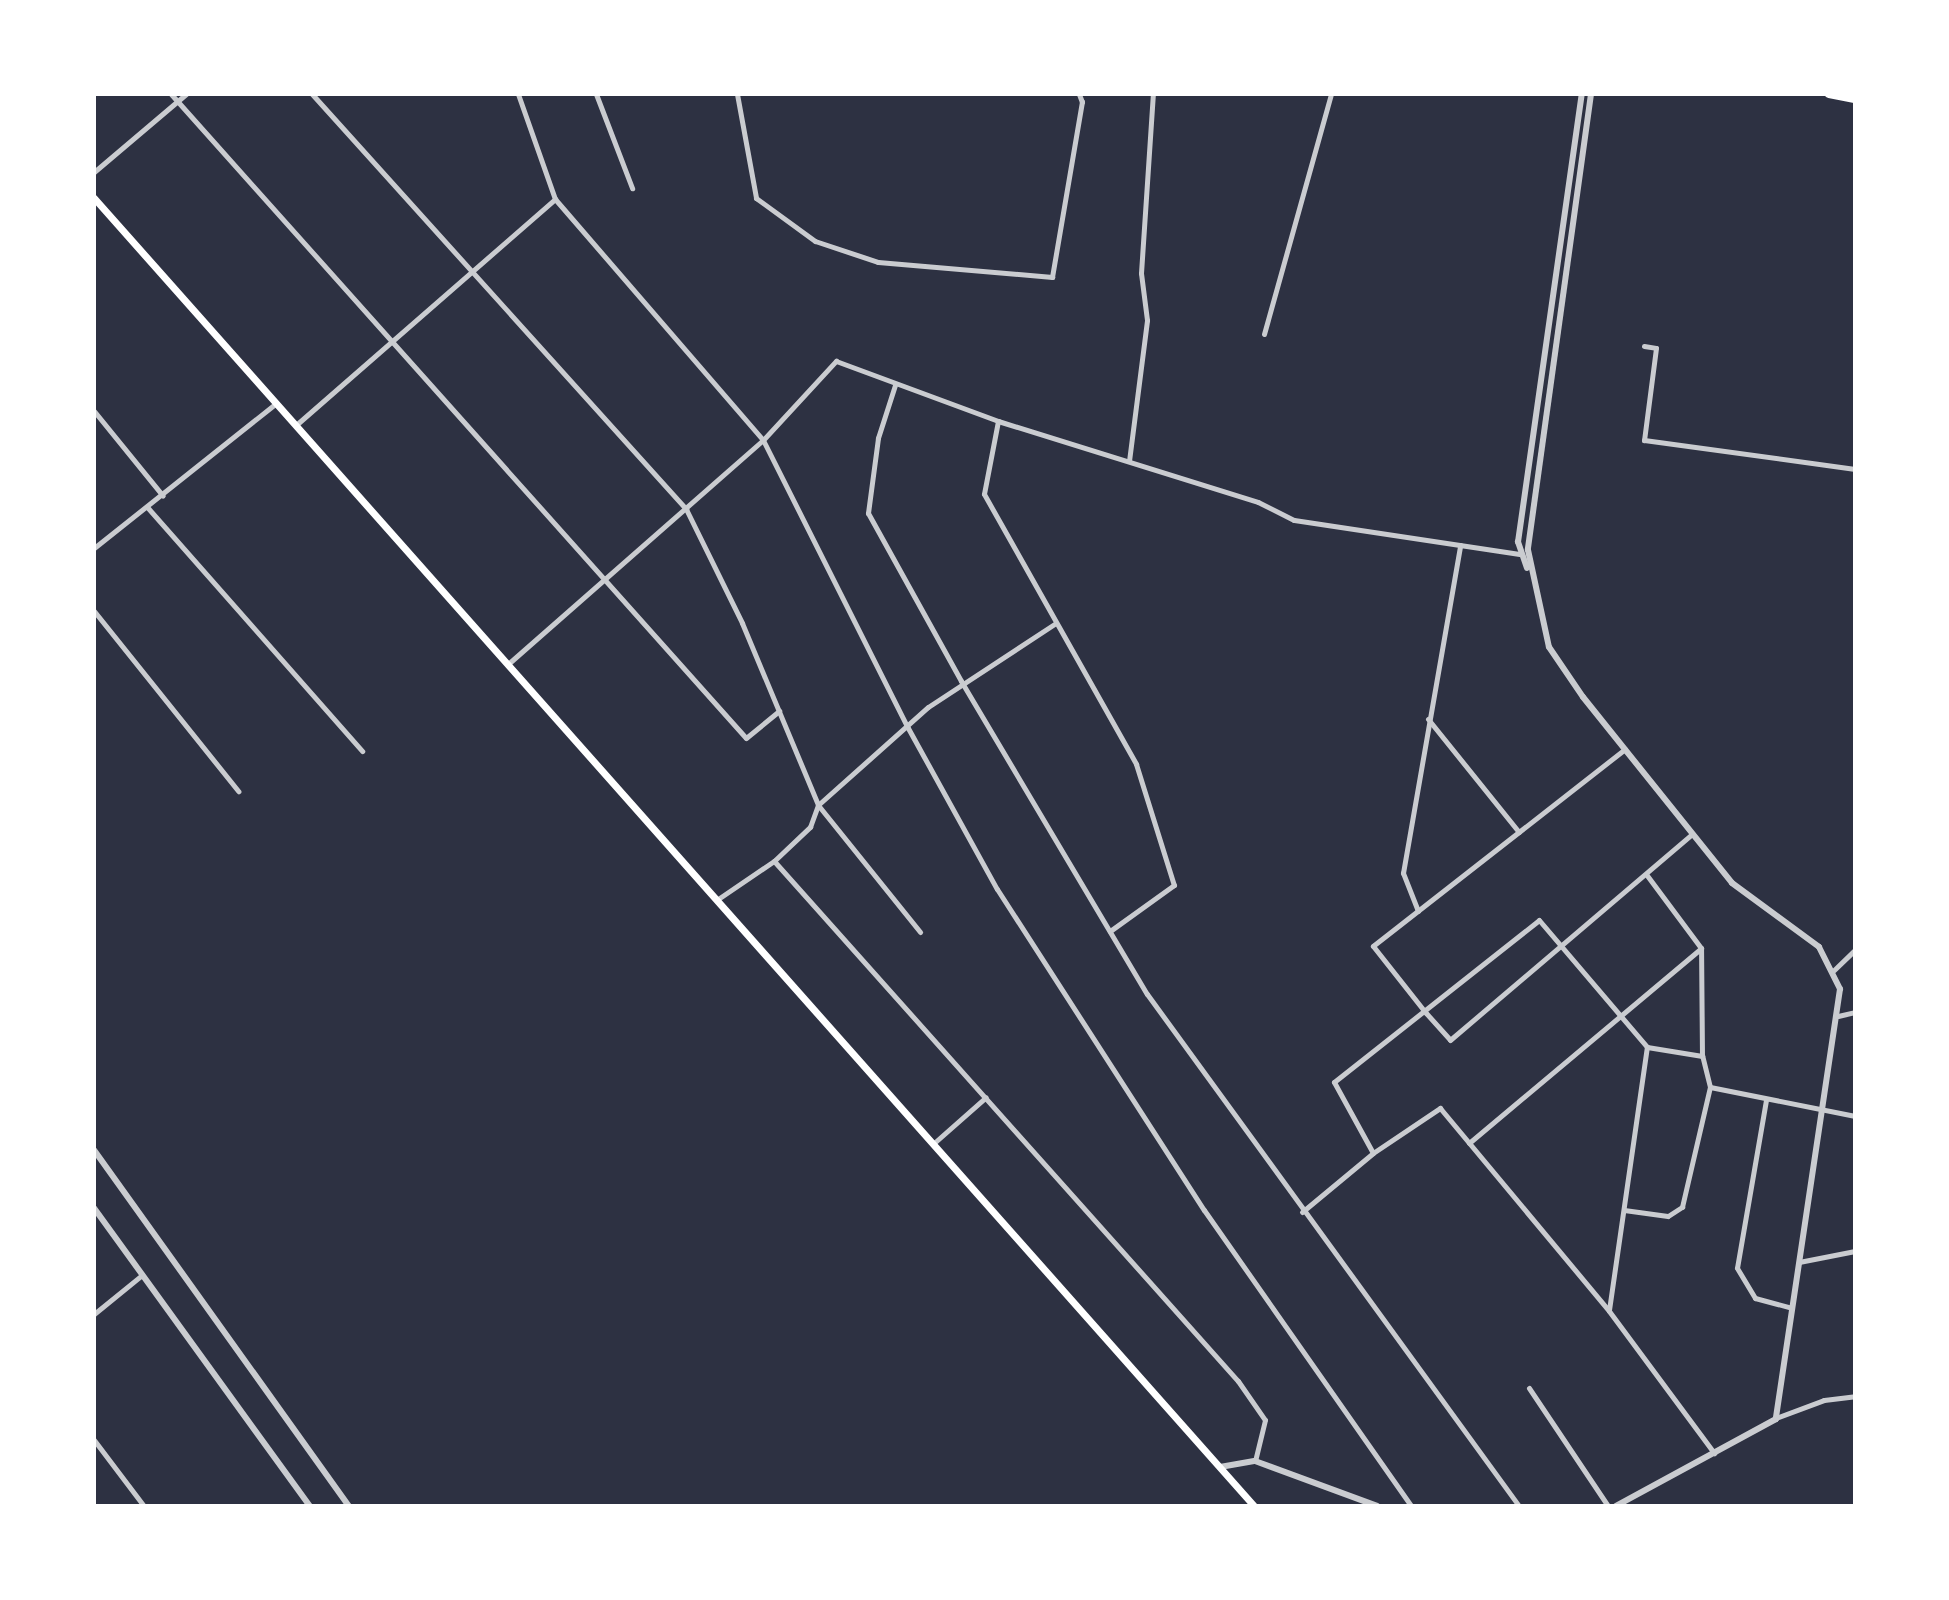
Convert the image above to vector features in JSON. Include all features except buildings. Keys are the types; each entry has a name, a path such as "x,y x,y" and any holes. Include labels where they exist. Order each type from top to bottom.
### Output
{"main road":[{"path":"1829,94 1855,99"},
{"path":"94,198 1254,1506"}],"street":[{"path":"171,94 601,581 746,738 779,711"},
{"path":"94,172 186,94"},
{"path":"312,94 686,509 779,711 818,805 920,932"},
{"path":"518,94 555,199 763,440 908,728 997,889 1107,1063 1411,1506"},
{"path":"596,94 632,188"},
{"path":"737,94 756,198 815,241 878,262 1052,277 1082,102 1079,94"},
{"path":"1129,461 1147,320 1141,273 1153,94"},
{"path":"1264,334 1331,94"},
{"path":"1582,94 1519,554 1529,571 1555,658 1692,834 1740,890 1819,947 1834,970 1840,989 1776,1419"},
{"path":"1529,571 1530,528 1591,94"},
{"path":"296,425 470,269 555,199"},
{"path":"1644,346 1656,348 1644,440 1855,469"},
{"path":"508,664 763,440 836,361 998,421 1258,502 1294,520 1519,554"},
{"path":"895,385 878,438 868,513 961,681 1147,994 1302,1212 1519,1506"},
{"path":"94,548 276,403"},
{"path":"94,411 163,496"},
{"path":"998,421 984,494 1136,764 1174,885 1110,931"},
{"path":"148,508 362,751"},
{"path":"1418,911 1403,873 1460,545"},
{"path":"94,611 238,791"},
{"path":"718,899 774,861 810,827 818,805 961,681 1056,623"},
{"path":"1428,719 1519,832"},
{"path":"1625,749 1373,946 1450,1040 1692,834"},
{"path":"774,861 1238,1381 1265,1420 1255,1461"},
{"path":"1624,1210 1668,1216 1682,1207 1710,1087 1702,1056 1701,948 1646,874"},
{"path":"1373,1153 1334,1082 1426,1013 1539,920 1620,1011 1647,1047 1702,1056"},
{"path":"1469,1143 1620,1011 1701,948"},
{"path":"1834,970 1855,950"},
{"path":"1838,1016 1855,1012"},
{"path":"1609,1311 1647,1047"},
{"path":"1710,1087 1855,1116"},
{"path":"934,1143 986,1097"},
{"path":"1766,1100 1737,1268 1755,1298 1792,1308"},
{"path":"1302,1212 1373,1153 1440,1108 1609,1311 1714,1454"},
{"path":"94,1150 349,1506"},
{"path":"94,1208 310,1506"},
{"path":"1799,1262 1855,1251"},
{"path":"94,1314 142,1275"},
{"path":"1529,1388 1608,1506"},
{"path":"1616,1506 1776,1419 1824,1400 1855,1396"},
{"path":"94,1440 144,1506"},
{"path":"1220,1467 1255,1461 1377,1506"}]}
